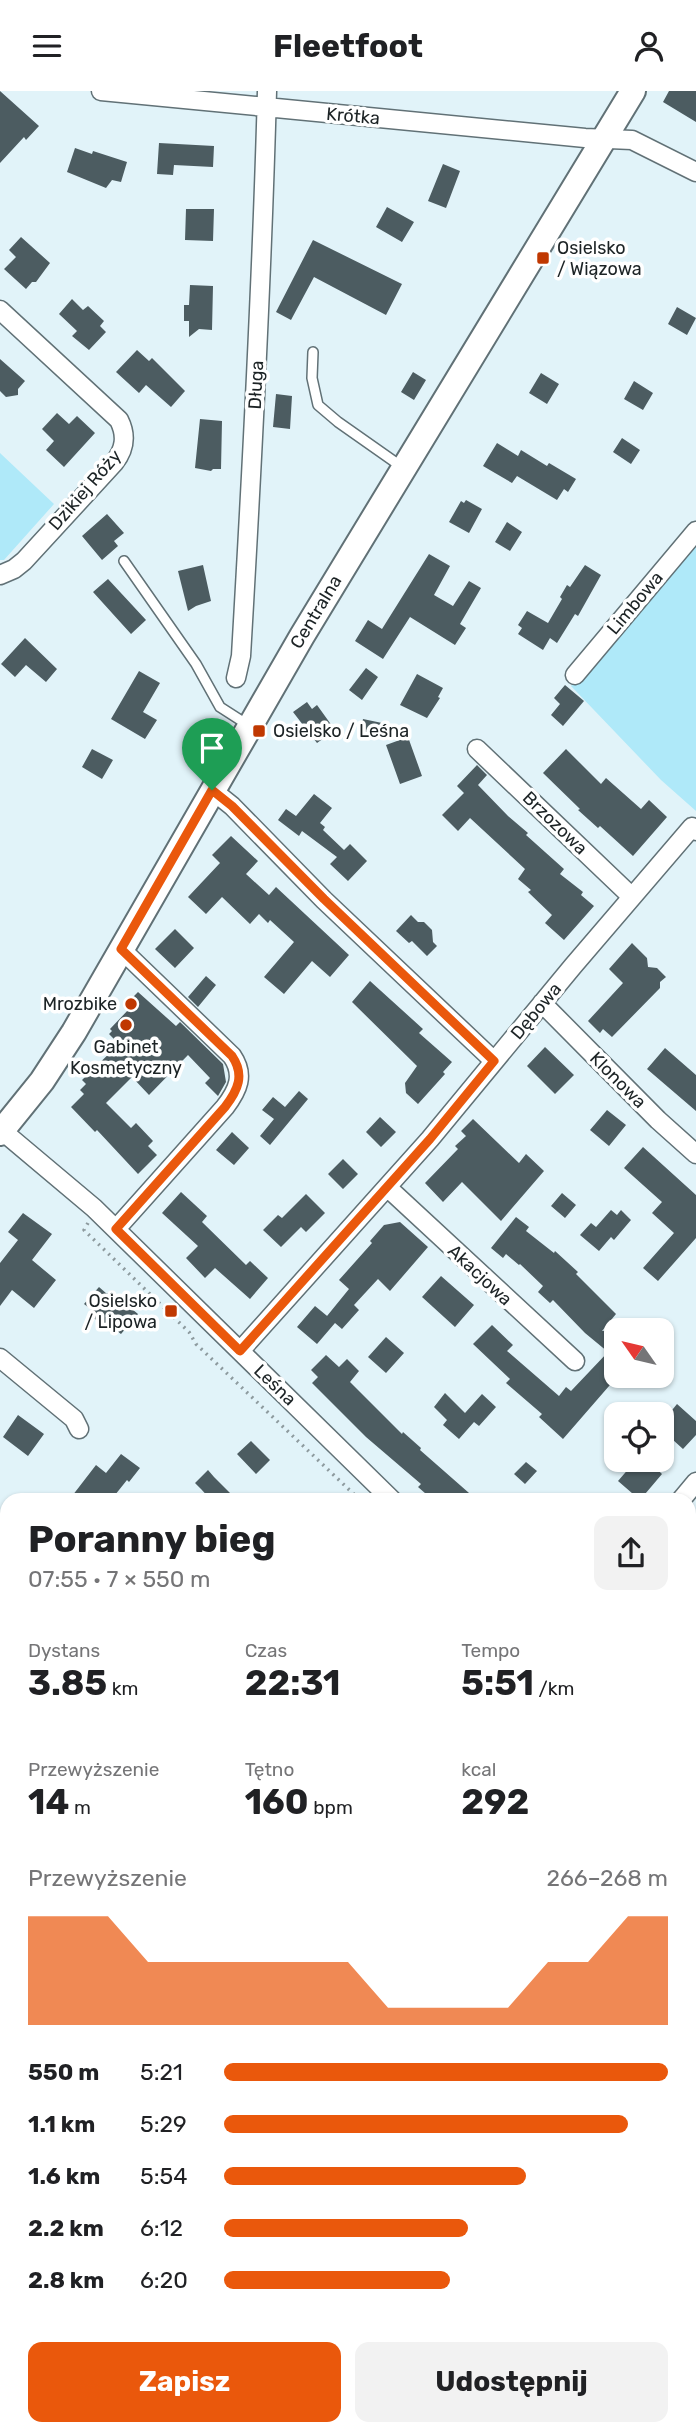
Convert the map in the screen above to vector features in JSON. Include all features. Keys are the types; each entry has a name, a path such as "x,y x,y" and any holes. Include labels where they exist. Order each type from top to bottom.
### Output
{"street":[{"name":"Krótka","path":"101,91 267,99 572,137 632,140 696,172"},
{"name":"Centralna","path":"1,1131 42,1081 84,1015 249,726 633,91"},
{"name":"Długa","path":"236,678 241,656 250,506 267,99"},
{"name":"Dzikiej Róży","path":"0,310 119,420 124,439 120,455 114,463 24,561 0,575"},
{"name":"Limbowa","path":"575,675 696,531"},
{"name":"Brzozowa","path":"477,749 632,897"},
{"path":"212,790 232,806 324,899 494,1061"},
{"name":"Dębowa","path":"240,1351 387,1187 632,897 694,829"},
{"path":"116,1229 225,1107 235,1094 240,1073 232,1056 121,949"},
{"name":"Klonowa","path":"542,1003 658,1120 696,1154"},
{"name":"Leśna","path":"1,1131 74,1190 116,1229 385,1493"},
{"name":"Akacjowa","path":"387,1187 575,1361"},
{"path":"0,1358 74,1419 79,1429"}],"lane":[{"path":"313,352 312,378 318,405 388,459 404,468"},
{"path":"124,561 196,664 220,706 249,726"}],"path":[{"path":"84,1230 189,1332 191,1338 353,1493"}],"shaded area":[{"path":"0,453 54,504 4,560 0,560"},
{"path":"696,544 696,811 661,780 571,686"}],"building":[{"path":"0,91 39,126 26,140 24,137 0,163"},
{"path":"669,91 696,91 696,122 663,102"},
{"path":"159,143 214,146 213,167 174,165 173,175 157,174"},
{"path":"75,148 127,162 121,182 112,180 106,188 67,172"},
{"path":"443,164 460,171 446,208 428,201"},
{"path":"387,207 414,222 402,242 376,227"},
{"path":"186,209 214,209 213,241 185,240"},
{"path":"21,237 50,263 36,282 32,282 26,289 4,269 16,257 9,250"},
{"path":"313,240 402,284 386,315 314,277 291,320 276,312"},
{"path":"190,285 213,286 212,330 199,329 189,337 189,321 184,321 184,305 189,305"},
{"path":"72,299 83,310 88,306 104,321 100,326 106,332 89,350 72,336 77,331 59,314"},
{"path":"677,307 696,318 687,335 668,324"},
{"path":"137,350 149,361 152,358 185,391 171,407 146,385 139,393 116,372"},
{"path":"0,359 25,381 18,389 18,395 6,397 0,391"},
{"path":"413,372 426,380 414,400 401,392"},
{"path":"541,373 559,384 547,404 529,393"},
{"path":"634,381 653,393 643,410 624,399"},
{"path":"276,394 292,396 290,429 273,427"},
{"path":"57,413 69,424 77,416 95,433 64,467 46,450 54,441 42,429"},
{"path":"200,419 222,421 221,469 211,471 195,468"},
{"path":"622,438 640,450 631,464 613,452"},
{"path":"497,443 518,456 521,450 576,479 568,492 564,489 557,500 517,476 512,483 483,466"},
{"path":"466,500 482,509 469,533 449,522 461,501 464,503"},
{"path":"107,514 124,533 114,541 118,546 102,560 82,536"},
{"path":"507,522 522,532 510,551 495,542"},
{"path":"429,554 450,566 434,595 453,606 469,581 481,588 460,624 466,628 455,645 410,617 383,659 355,641 368,620 382,629"},
{"path":"203,565 211,601 188,611 178,571"},
{"path":"585,565 601,575 578,616 575,614 557,643 550,638 543,650 518,634 522,628 518,625 527,611 548,623 567,585 570,587"},
{"path":"108,579 146,620 131,634 93,592"},
{"path":"25,638 57,669 46,682 26,665 15,677 1,664"},
{"path":"366,668 378,677 362,700 349,690"},
{"path":"139,671 160,683 143,712 157,720 145,739 111,719"},
{"path":"417,674 443,688 427,718 400,705"},
{"path":"565,685 584,701 563,726 551,715 560,704 554,698"},
{"path":"307,702 312,709 317,705 335,730 317,743 293,712"},
{"path":"363,719 382,723 378,739 360,735"},
{"path":"408,737 422,776 400,784 386,745"},
{"path":"92,749 113,760 102,779 82,767"},
{"path":"566,749 601,784 606,778 641,809 649,800 667,817 633,856 578,810 580,809 543,773"},
{"path":"477,765 487,775 478,785 528,833 526,835 564,869 560,874 583,892 581,895 594,906 564,940 545,923 552,915 518,879 525,869 470,818 458,831 442,815 464,793 457,786"},
{"path":"314,794 332,808 320,823 325,827 323,830 344,850 350,844 367,861 348,881 330,864 337,857 302,831 299,836 278,820 286,809 296,816"},
{"path":"231,836 258,861 246,874 269,895 276,887 349,955 330,977 312,961 284,994 264,977 294,942 270,920 268,923 259,914 250,924 222,897 206,914 188,897 220,863 212,855"},
{"path":"411,915 432,930 433,942 437,946 427,956 412,941 409,943 396,931"},
{"path":"175,929 194,948 175,968 155,949"},
{"path":"632,943 647,958 648,967 657,968 666,977 660,982 660,988 612,1037 603,1029 600,1033 588,1021 623,983 609,969"},
{"path":"206,976 216,985 198,1007 188,997"},
{"path":"370,981 423,1029 419,1033 452,1062 443,1072 445,1074 418,1104 406,1093 405,1083 417,1066 352,1002"},
{"path":"138,992 176,1026 180,1022 223,1064 226,1082 218,1096 205,1083 210,1078 188,1055 149,1095 132,1077 106,1103 131,1128 136,1123 153,1141 148,1146 157,1155 138,1174 97,1130 95,1132 71,1107 84,1094 80,1090 86,1084 82,1080 119,1044 109,1034 112,1031 110,1029 129,1009 125,1005"},
{"path":"545,1047 574,1075 555,1094 527,1066"},
{"path":"665,1048 696,1075 696,1111 647,1069"},
{"path":"299,1091 308,1099 270,1145 260,1136 274,1119 262,1110 273,1097 285,1107"},
{"path":"607,1110 626,1125 609,1146 590,1130"},
{"path":"380,1117 396,1132 381,1147 366,1132"},
{"path":"473,1119 519,1163 526,1154 544,1171 501,1221 462,1182 443,1202 425,1183 458,1149 455,1146 466,1136 461,1131"},
{"path":"232,1132 249,1148 234,1165 216,1150"},
{"path":"643,1147 696,1195 696,1238 658,1281 643,1268 674,1233 652,1213 662,1202 624,1168"},
{"path":"343,1159 358,1174 343,1189 328,1174"},
{"path":"181,1192 207,1216 202,1222 246,1265 250,1261 268,1278 250,1299 215,1268 205,1278 186,1258 198,1246 162,1213"},
{"path":"562,1193 576,1205 565,1218 551,1206"},
{"path":"306,1194 325,1213 306,1232 301,1227 281,1247 263,1230 278,1215 282,1218"},
{"path":"611,1210 617,1215 621,1210 631,1220 614,1240 611,1237 599,1251 580,1235 591,1223 596,1227"},
{"path":"23,1213 52,1234 32,1260 56,1280 34,1308 12,1290 0,1306 0,1263 18,1240 8,1232"},
{"path":"516,1217 529,1227 526,1231 554,1253 555,1251 578,1272 576,1274 616,1314 613,1318 604,1318 604,1349 553,1300 550,1303 538,1292 543,1286 520,1264 506,1254 503,1258 491,1248"},
{"path":"400,1222 428,1247 390,1291 378,1279 354,1305 359,1310 342,1329 335,1323 317,1344 297,1327 315,1306 327,1316 349,1289 339,1280 372,1243 370,1241 384,1225"},
{"path":"441,1276 474,1305 455,1327 422,1297"},
{"path":"99,1287 107,1294 110,1291 138,1314 121,1334 109,1325 106,1328 90,1315 93,1311 84,1304"},
{"path":"492,1325 513,1345 507,1351 559,1396 566,1387 571,1391 604,1356 604,1388 607,1388 563,1439 539,1417 542,1414 506,1383 510,1379 473,1344"},
{"path":"386,1337 404,1353 386,1373 368,1357"},
{"path":"326,1355 339,1367 347,1359 359,1371 350,1382 402,1434 403,1432 469,1493 425,1493 418,1487 421,1484 366,1437 312,1383 318,1377 311,1370"},
{"path":"445,1393 465,1413 482,1394 496,1407 479,1426 474,1422 459,1439 443,1425 447,1420 434,1407"},
{"path":"677,1404 696,1421 696,1435 683,1449 674,1441 674,1408"},
{"path":"18,1415 44,1434 28,1456 3,1437"},
{"path":"251,1441 270,1460 256,1474 237,1454"},
{"path":"121,1454 140,1468 117,1493 74,1493 96,1465 106,1473"},
{"path":"526,1462 537,1471 525,1484 514,1474"},
{"path":"208,1470 230,1493 204,1493 195,1483"},
{"path":"626,1472 662,1474 646,1493 632,1493 618,1481"}],"place":[{"name":"Osielsko / Wiązowa","path":"543,258"},
{"name":"Osielsko / Leśna","path":"259,731"},
{"name":"Mrozbike","path":"131,1004"},
{"name":"Gabinet Kosmetyczny","path":"126,1025"},
{"name":"Osielsko / Lipowa","path":"171,1311"}],"route":[{"path":"212,790 232,806 324,899 494,1061 430,1139 240,1351 116,1229 225,1107 239,1084 240,1073 232,1056 121,949 212,790"}]}
